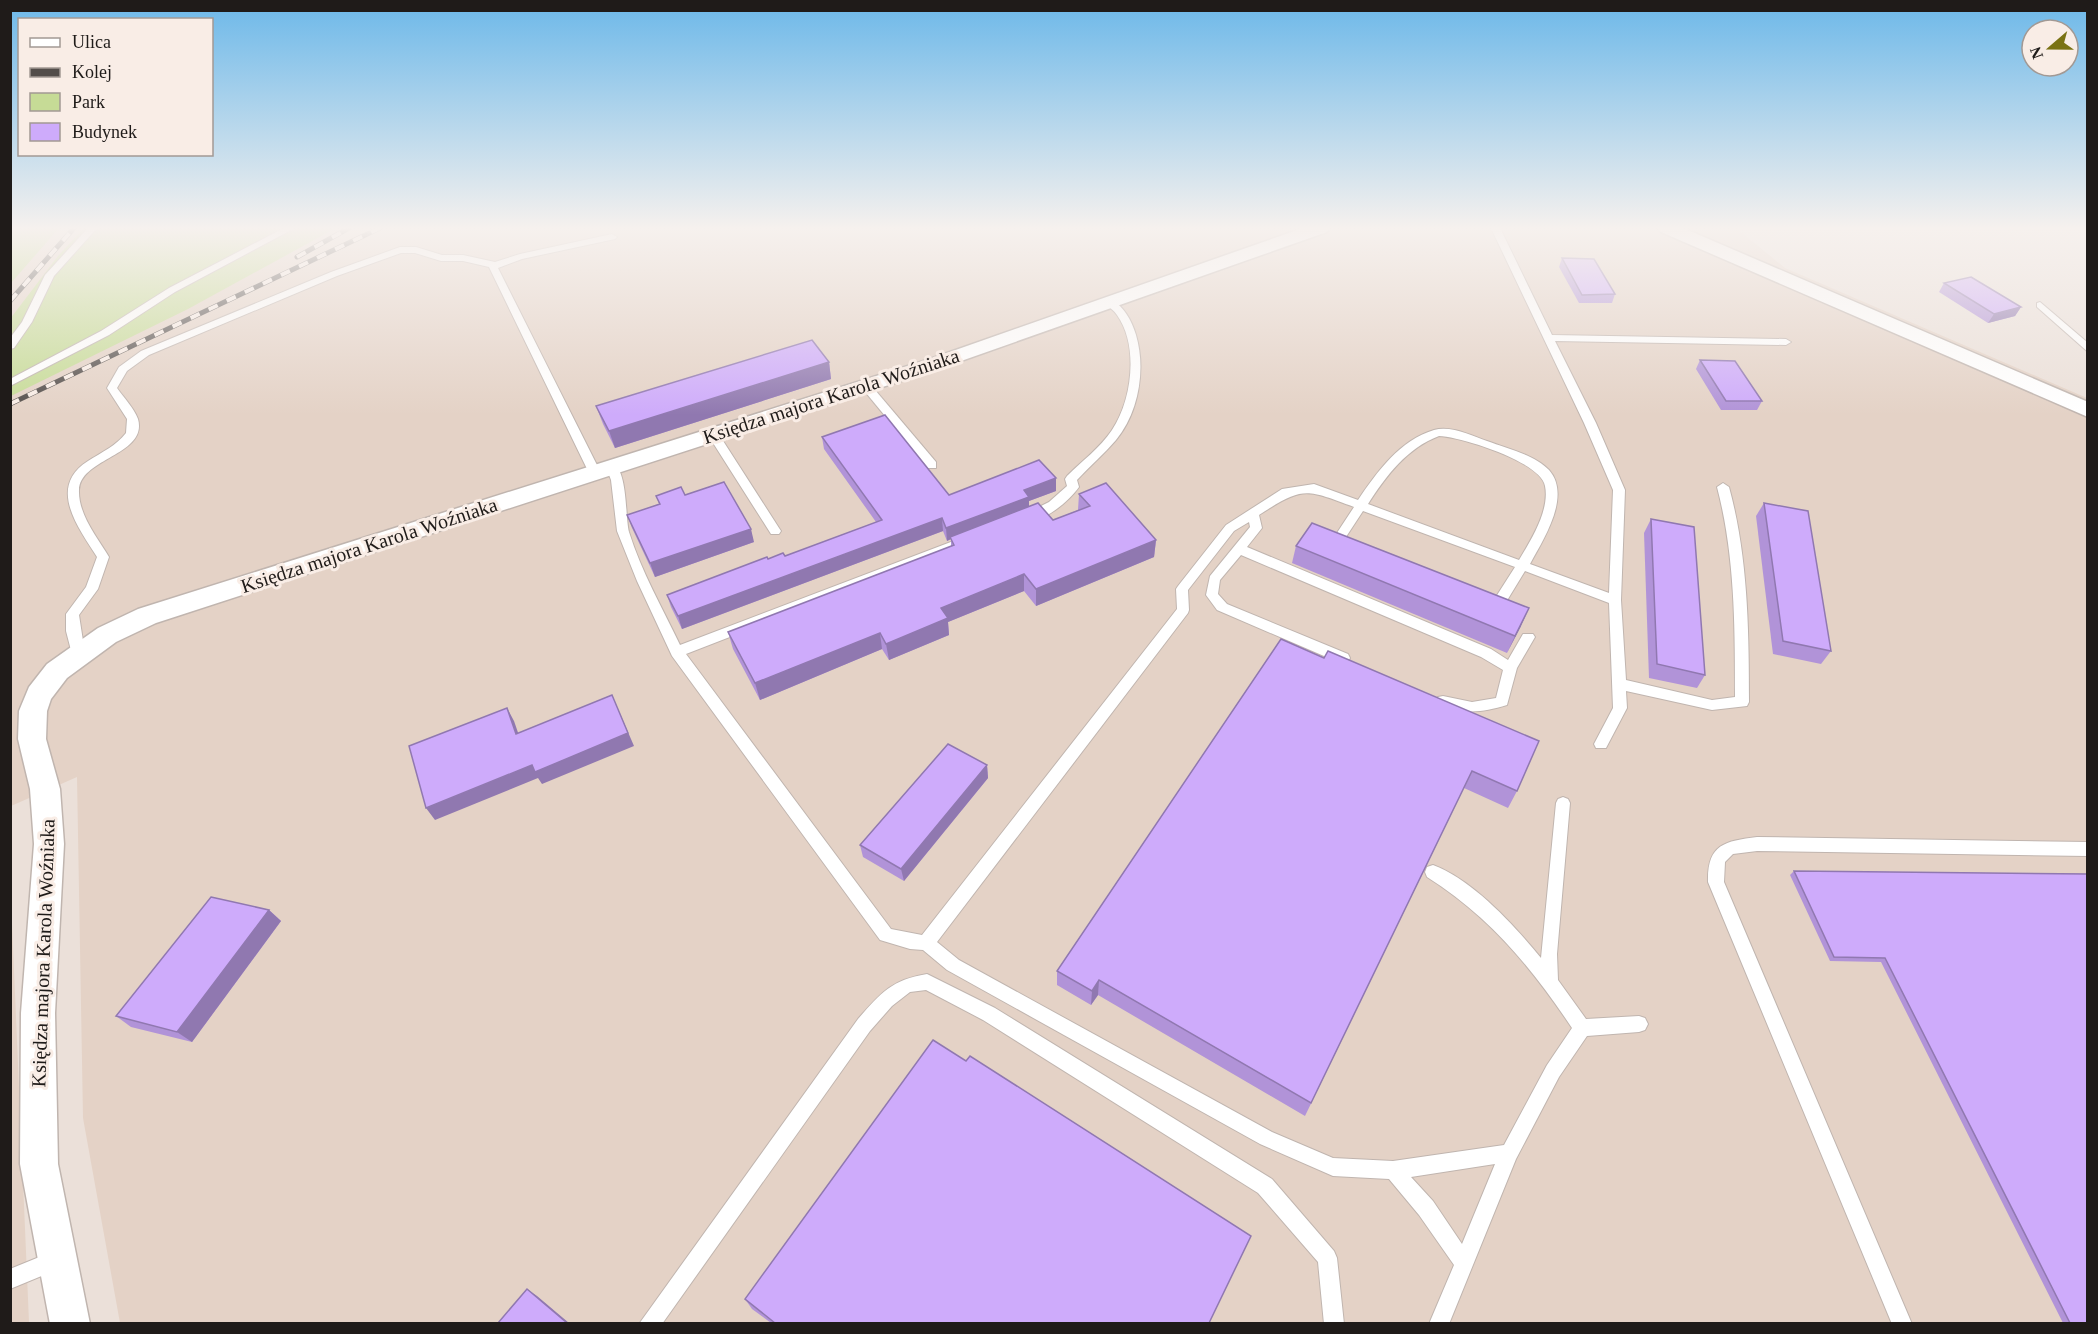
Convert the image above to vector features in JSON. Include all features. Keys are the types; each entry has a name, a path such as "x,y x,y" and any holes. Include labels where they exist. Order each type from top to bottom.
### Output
{"street":[{"name":"Księdza majora Karola Woźniaka","path":"69,1323 59,1259 39,1164 38,1013 49,844 45,789 32,739 33,711 39,695 57,671 107,635 147,616 866,386 1142,290"},
{"path":"1811,290 2088,410"}],"lane":[{"path":"10,346 27,322 43,290"},
{"path":"10,382 105,333 172,290"},
{"path":"78,654 72,614 92,589 103,557 82,523 72,489 76,478 85,468 128,441 133,430 133,420 112,388 123,369 145,353 295,290"},
{"path":"505,290 603,470 618,480 623,531 643,581 677,652 886,935 910,942 926,943 953,965 1266,1138 1334,1167 1394,1170 1509,1153"},
{"path":"1525,290 1590,423 1619,490 1615,600 1620,708 1601,744"},
{"path":"1013,523 1046,510 1060,501 1073,487 1071,479 1116,432 1123,419 1133,390 1134,350 1122,314 1108,302"},
{"path":"2040,305 2088,349"},
{"path":"1548,338 1786,342"},
{"path":"866,386 932,465"},
{"path":"1452,433 1533,464 1546,473 1552,483 1548,516 1495,609 1335,545 1362,505 1394,461 1426,434 1452,433"},
{"path":"714,435 775,531"},
{"path":"1619,684 1712,705 1742,702 1742,633 1732,521 1723,487"},
{"path":"926,943 1182,610 1182,589 1230,528 1286,492 1314,488 1615,600"},
{"path":"1253,513 1256,528 1214,579 1212,595 1222,607 1351,662"},
{"path":"677,652 980,535"},
{"path":"1239,549 1486,653 1510,668"},
{"path":"1426,693 1458,707 1478,709 1502,701 1510,668 1528,637"},
{"path":"1550,980 1549,954 1563,803"},
{"path":"1902,1323 1716,882 1715,865 1720,854 1728,848 1757,844 2088,849"},
{"path":"1433,872 1458,887 1511,933 1550,980 1582,1028"},
{"path":"650,1323 864,1025 886,1000 907,985 927,982 990,1014 1265,1186 1327,1258 1334,1323"},
{"path":"1582,1028 1639,1024"},
{"path":"1439,1323 1509,1153 1553,1071 1582,1028"},
{"path":"1394,1170 1426,1208 1464,1263"},
{"path":"10,1279 59,1259"}],"shaded area":[{"path":"11,290 56,290 11,348"},
{"path":"186,290 1837,290 2087,398 2087,1323 120,1323 83,1118 77,777 11,806 11,388"},
{"path":"10,876 29,1322 29,1324 10,1323"}],"green space":[{"path":"32,290 222,290 11,396 10,319"}],"building":[{"path":"1579,290 1613,290 1615,294 1582,295"},
{"path":"1956,290 1993,290 2021,307 1994,314"},
{"path":"812,340 829,362 609,431 596,406"},
{"path":"1700,360 1735,361 1762,401 1726,401"},
{"path":"885,415 949,495 1039,460 1056,478 1024,490 1029,497 946,528 942,518 678,616 667,595 767,557 768,559 783,553 785,556 882,520 822,437"},
{"path":"724,482 751,529 650,563 627,515 660,504 656,496 681,487 685,495"},
{"path":"1106,483 1156,540 1036,589 1024,574 941,608 948,618 886,644 880,633 755,683 728,632 954,545 950,537 1038,503 1053,520 1090,506 1079,494"},
{"path":"1764,503 1808,511 1831,651 1783,641"},
{"path":"1651,519 1694,527 1705,675 1657,664"},
{"path":"1312,523 1529,608 1515,636 1296,546"},
{"path":"1281,639 1324,658 1328,651 1539,741 1517,791 1472,771 1311,1103 1099,980 1092,991 1057,971"},
{"path":"612,695 628,733 535,772 532,765 426,808 409,746 507,708 516,734"},
{"path":"948,744 987,765 901,869 860,845"},
{"path":"1794,871 2088,874 2088,1323 2070,1323 1885,958 1834,957"},
{"path":"211,897 269,910 177,1032 116,1016"},
{"path":"933,1040 966,1061 970,1056 1251,1236 1209,1323 775,1323 745,1299"},
{"path":"527,1289 567,1323 498,1323"}],"railway":[{"path":"10,301 19,290"},
{"path":"10,404 249,290"}]}
